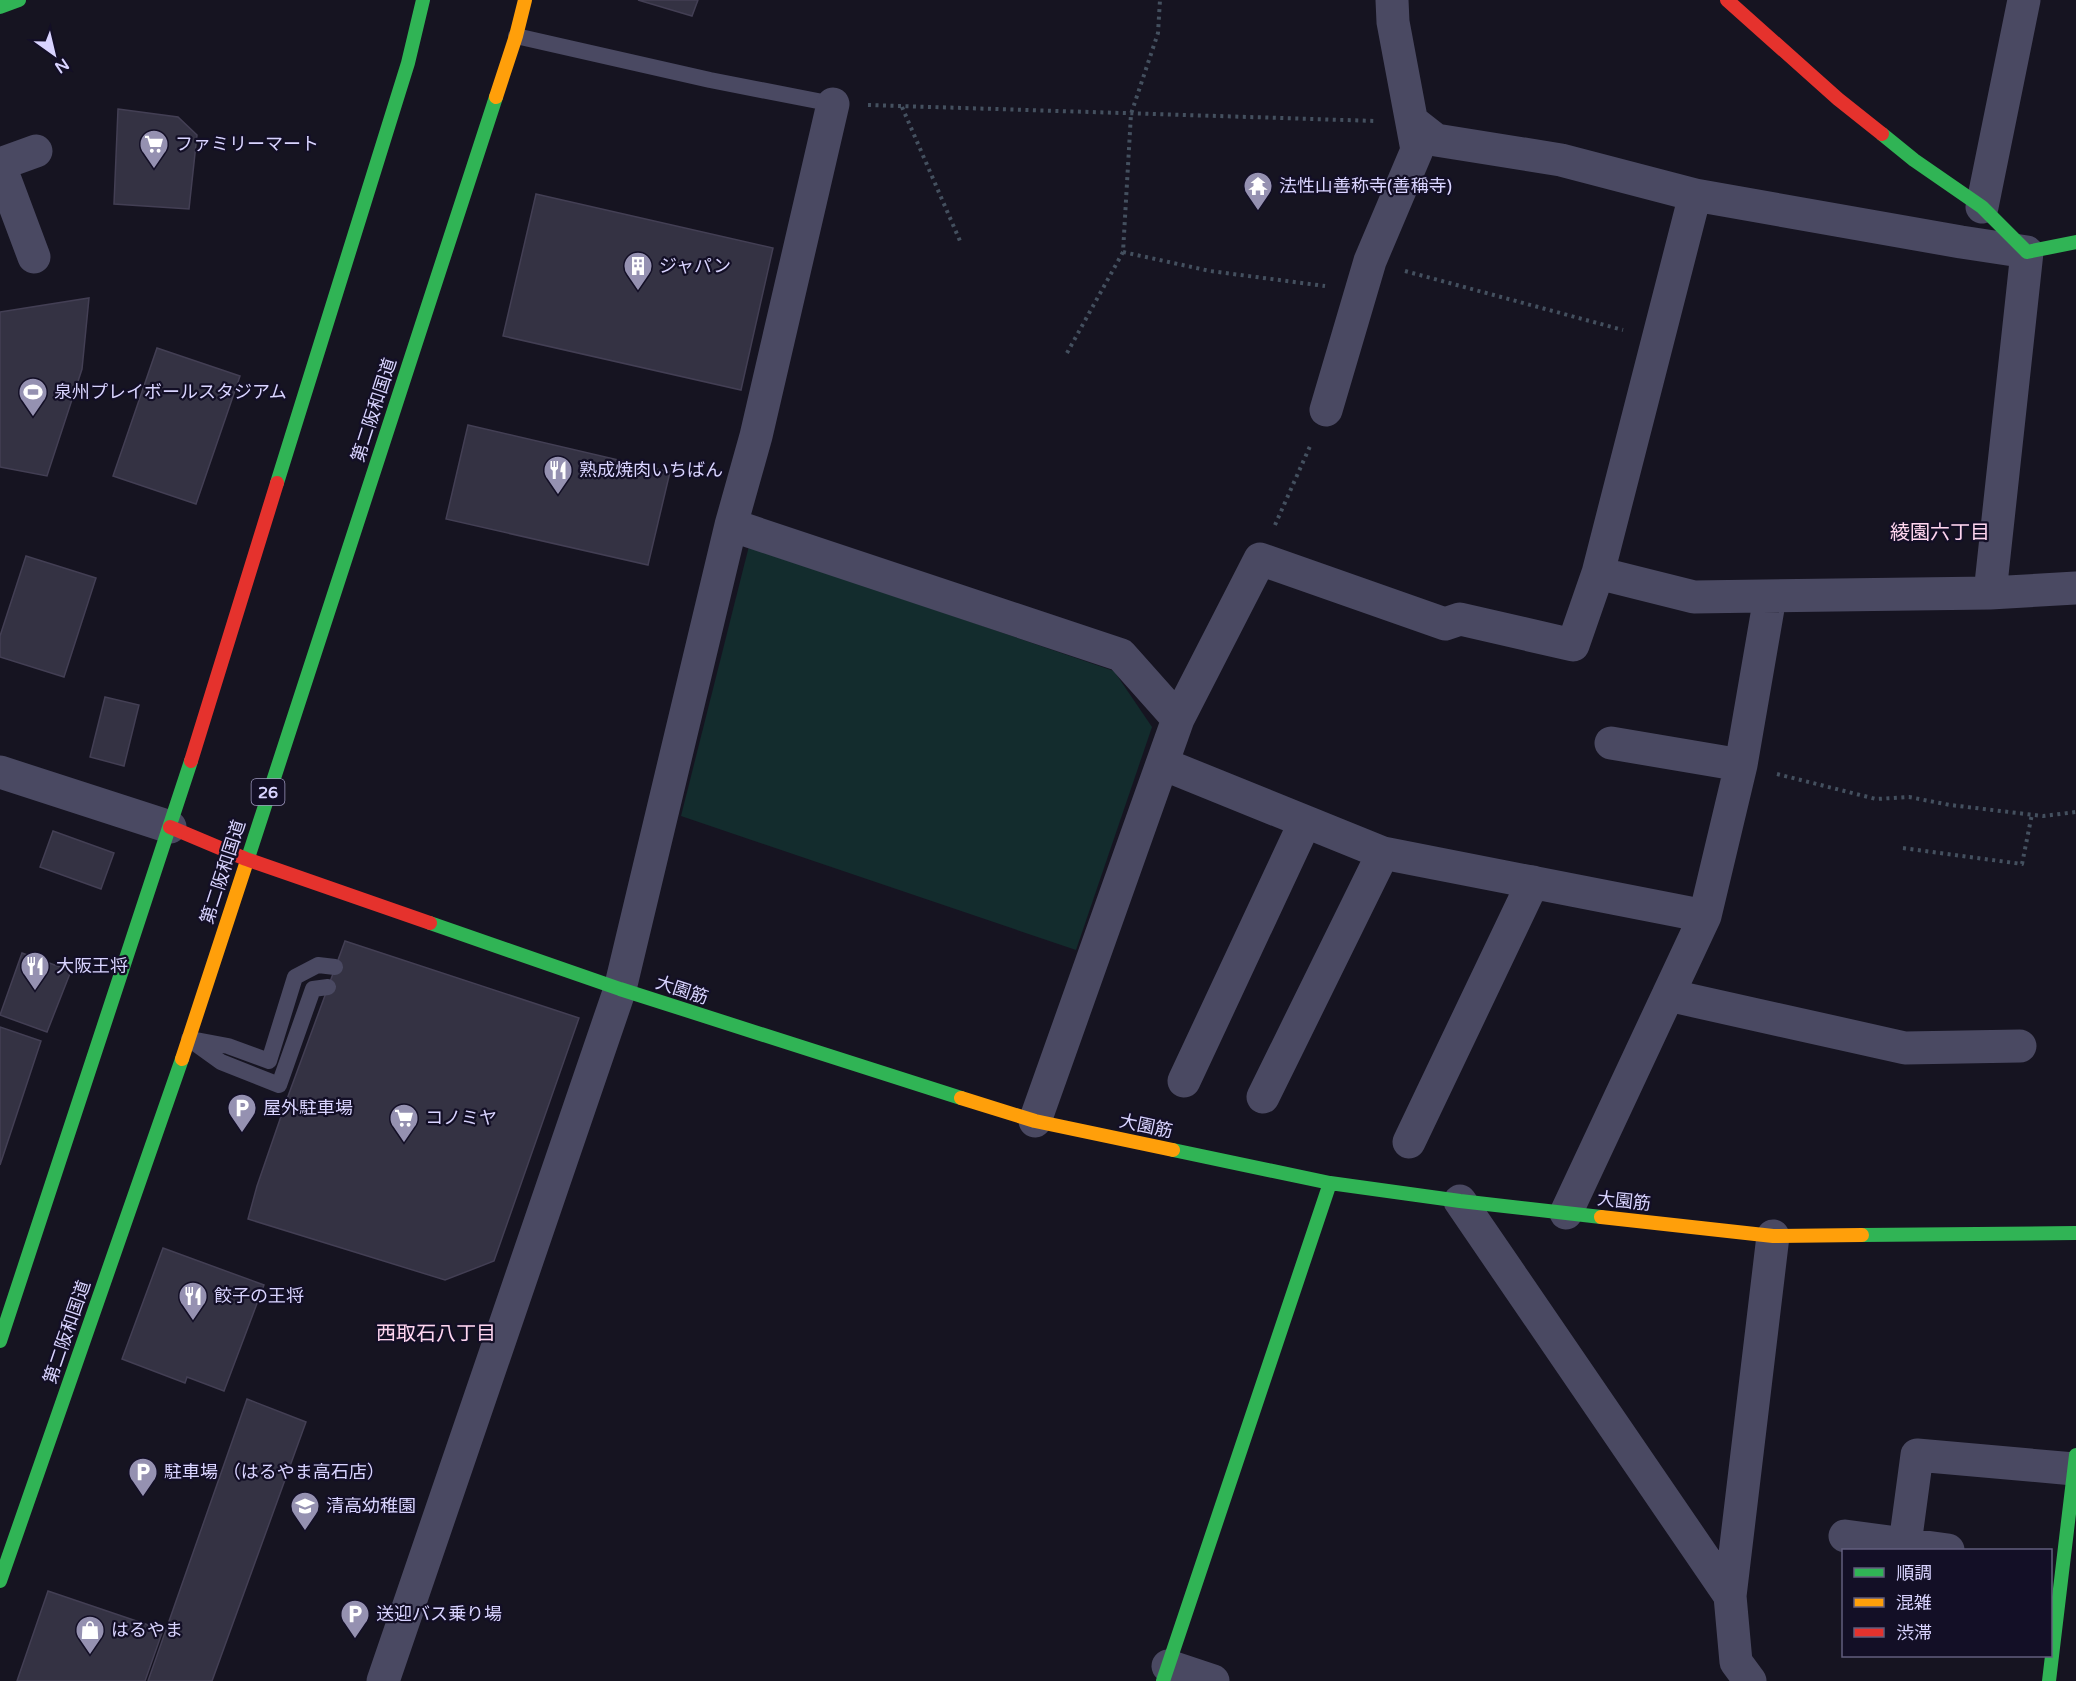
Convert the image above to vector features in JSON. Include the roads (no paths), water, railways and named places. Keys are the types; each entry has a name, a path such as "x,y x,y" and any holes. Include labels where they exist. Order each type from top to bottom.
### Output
{"main road":[{"path":"0,7 19,0"},
{"path":"0,1341 170,827 408,63 423,0"},
{"name":"第二阪和国道","path":"0,1581 189,1039 516,36 525,0"},
{"path":"1727,0 1838,99 1914,160 1982,207 2026,252 2076,242"},
{"name":"大園筋","path":"170,827 246,859 620,989 1035,1121 1330,1183 1460,1201 1773,1236 2076,1233"},
{"path":"1165,1674 1330,1183"},
{"path":"2052,1656 2075,1462"},
{"path":"2049,1681 2052,1657"}],"street":[{"path":"1326,410 1366,276 1417,150 1393,21 1392,0"},
{"path":"1982,207 2024,0"},
{"path":"383,1681 620,989 731,525 756,436 833,104"},
{"path":"1413,122 1436,140 1561,160 1695,195 2026,252 1990,593"},
{"path":"34,256 0,165 36,151"},
{"path":"1035,1121 1178,719 1260,559 1445,624 1460,619 1573,645 1598,573 1695,195"},
{"path":"731,525 1121,655 1178,719"},
{"path":"1598,573 1694,597 1770,597 1901,592 1990,593 2076,588"},
{"path":"1566,1213 1705,916 1742,765 1770,597"},
{"path":"1611,743 1742,765"},
{"path":"1162,764 1383,853 1705,916"},
{"path":"0,772 170,827"},
{"path":"1184,1081 1305,822"},
{"path":"1263,1097 1383,853"},
{"path":"1409,1142 1533,882"},
{"path":"1668,995 1905,1048 2020,1046"},
{"path":"1460,1201 1730,1596"},
{"path":"1749,1681 1736,1662 1730,1596 1773,1236"},
{"path":"1905,1544 1917,1455 2075,1462"},
{"path":"1845,1536 1936,1549"},
{"path":"1165,1674 1213,1681"}],"lane":[{"path":"516,36 710,80 833,104"},
{"path":"189,1039 228,1046 269,1061 295,977 318,965 335,967"},
{"path":"189,1039 221,1062 279,1084 313,989 328,987"}],"place":[{"name":"ファミリーマート","path":"154,170"},
{"name":"法性山善称寺(善稱寺)","path":"1258,212"},
{"name":"ジャパン","path":"638,292"},
{"name":"泉州プレイボールスタジアム","path":"33,418"},
{"name":"熟成焼肉いちばん","path":"558,496"},
{"name":"大阪王将","path":"35,992"},
{"name":"屋外駐車場","path":"242,1134"},
{"name":"コノミヤ","path":"404,1144"},
{"name":"餃子の王将","path":"193,1322"},
{"name":"駐車場 （はるやま高石店）","path":"143,1498"},
{"name":"清高幼稚園","path":"305,1532"},
{"name":"送迎バス乗り場","path":"355,1640"},
{"name":"はるやま","path":"90,1656"}],"district":[{"name":"綾園六丁目","path":"1940,532"},
{"name":"西取石八丁目","path":"436,1333"}]}
